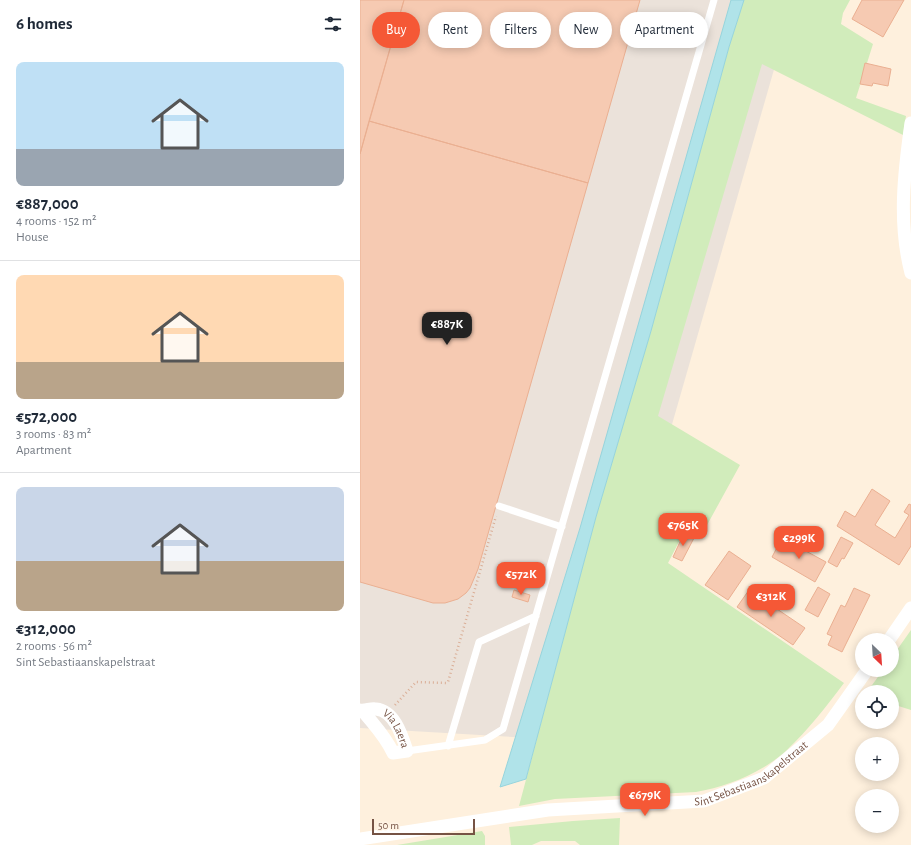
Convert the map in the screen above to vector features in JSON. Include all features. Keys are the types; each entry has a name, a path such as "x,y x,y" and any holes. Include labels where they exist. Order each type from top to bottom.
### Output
{"street":[{"path":"911,123 904,167 903,219 911,273"},
{"path":"893,633 911,608"},
{"name":"Sint Sebastiaanskapelstraat","path":"360,839 548,810 704,801 764,778 828,725 862,677"},
{"name":"Via Laera","path":"376,709 387,713 396,723 407,751 393,753 383,734 361,710 376,709"}],"lane":[{"path":"407,751 485,740 503,729 714,0"},
{"path":"499,506 562,527"},
{"path":"448,746 479,642 536,616"}],"path":[{"path":"387,713 416,682 446,684 448,682 499,506"}],"shaded area":[{"path":"360,0 794,0 581,741 360,728"}],"green space":[{"path":"744,0 850,0 843,13 841,24 873,44 856,98 906,116 903,135 762,64 658,416 740,465 701,536 686,528 668,563 844,683 817,718 787,750 778,758 756,772 733,782 708,790 696,792 555,799 519,806 596,517 651,331 729,47"},
{"path":"911,630 911,710 899,706 899,685 872,685 878,677 899,677 899,647"},
{"path":"620,818 619,845 580,845 575,841 541,841 532,845 511,845 509,827"},
{"path":"482,831 485,836 485,845 397,845"}],"water":[{"path":"731,0 744,0 729,47 651,331 596,517 526,779 500,787 580,528"}],"building":[{"path":"360,0 404,0 401,12 372,12 372,48 390,48 360,154"},
{"path":"404,0 640,0 637,12 620,12 620,48 626,48 588,183 369,121 390,48 420,48 420,12 401,12"},
{"path":"862,0 904,0 883,37 852,19"},
{"path":"865,63 891,69 888,86 873,83 872,86 860,84"},
{"path":"369,121 588,183 478,569 470,588 466,593 458,599 445,603 433,603 360,582 360,154"},
{"path":"872,489 890,501 875,525 895,538 909,515 904,512 909,504 911,505 911,546 899,565 837,526 845,511 855,517"},
{"path":"684,533 694,538 682,561 673,557"},
{"path":"841,537 853,543 844,559 842,558 837,567 828,562"},
{"path":"782,538 826,562 815,582 772,557"},
{"path":"729,551 751,566 728,600 705,585"},
{"path":"818,587 830,594 818,617 805,610"},
{"path":"854,588 870,595 842,652 828,645 832,636 827,634 841,605 845,607"},
{"path":"514,590 530,595 528,602 512,597"},
{"path":"749,590 805,628 793,645 737,607"}]}
